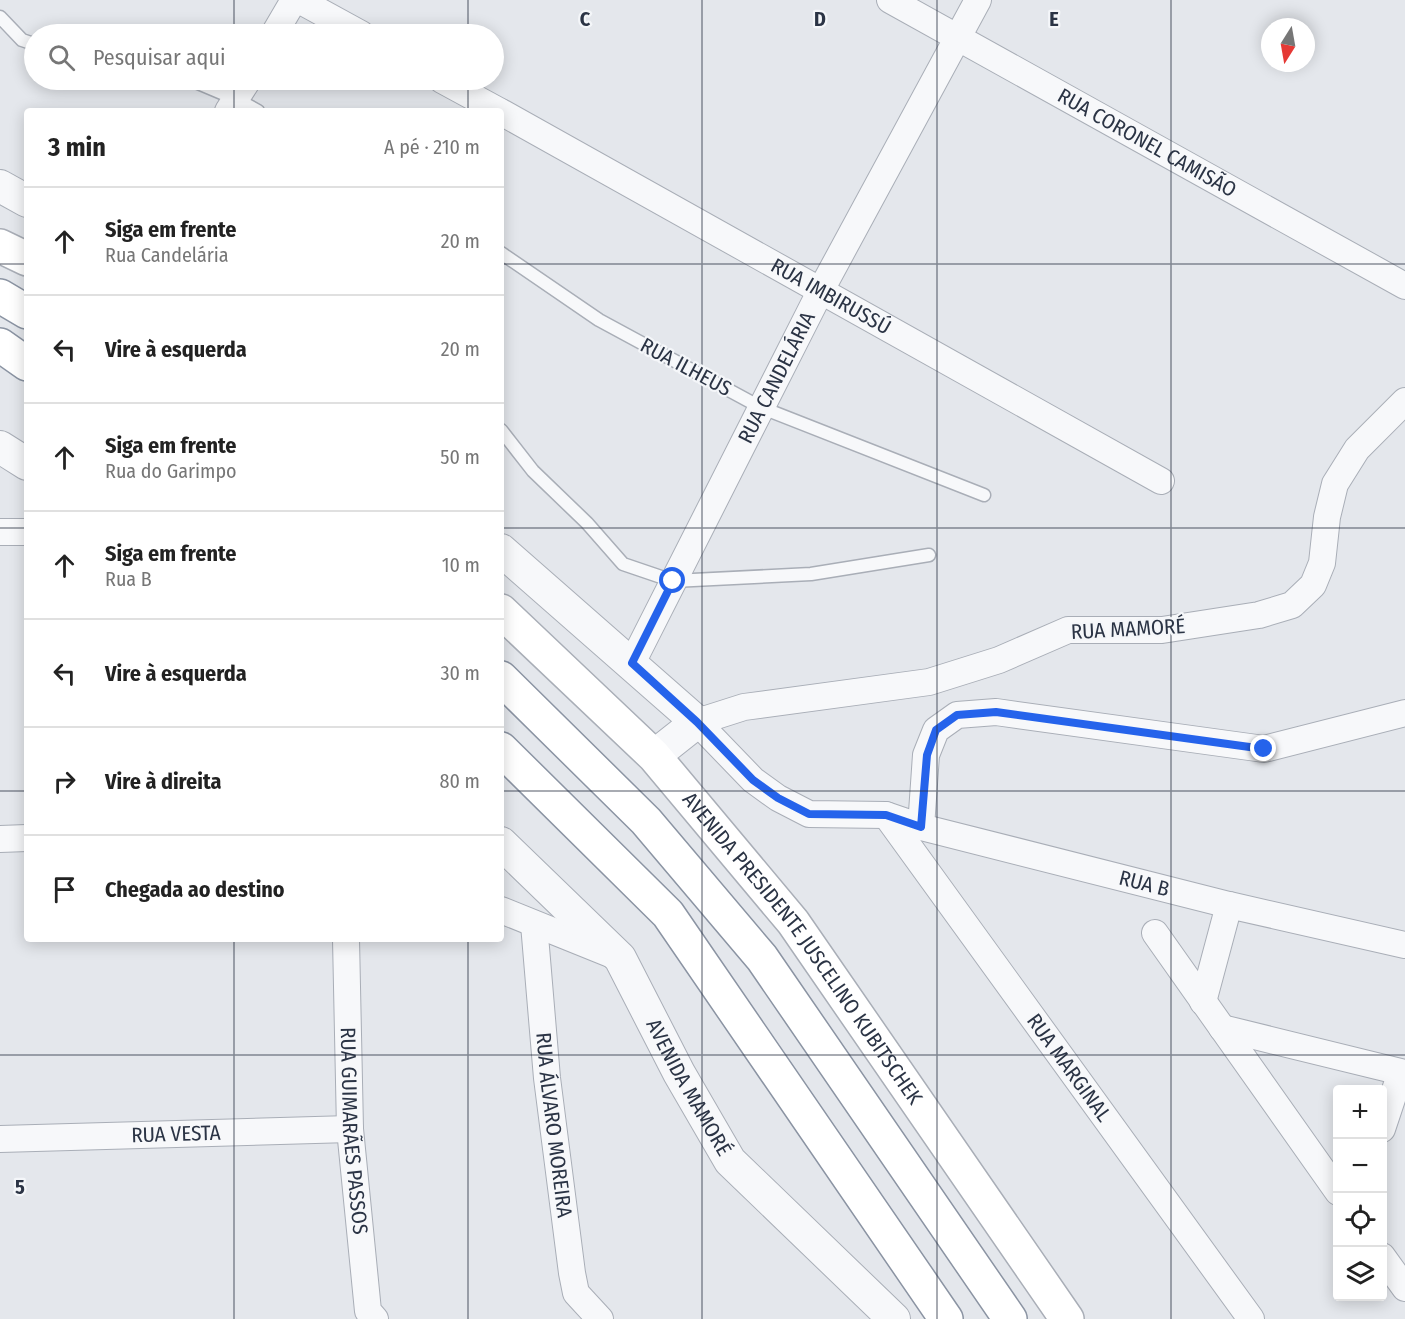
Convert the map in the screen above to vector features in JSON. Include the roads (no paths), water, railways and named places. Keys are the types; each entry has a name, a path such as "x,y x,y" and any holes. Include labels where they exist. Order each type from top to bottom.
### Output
{"main road":[{"path":"0,246 24,258"},
{"path":"0,296 24,310"},
{"path":"0,345 24,362"},
{"name":"AVENIDA PRESIDENTE JUSCELINO KUBITSCHEK","path":"504,614 654,756 793,922 1067,1319"},
{"name":"AVENIDA PRESIDENTE JUSCELINO KUBITSCHEK","path":"504,681 646,821 762,958 1010,1319"},
{"path":"504,752 668,914 946,1319"}],"street":[{"path":"280,24 294,0"},
{"path":"299,0 343,24"},
{"name":"RUA CORONEL CAMISÃO","path":"890,0 1405,286"},
{"name":"RUA CANDELÁRIA","path":"632,663 821,290 978,0"},
{"name":"RUA IMBIRUSSÚ","path":"460,90 493,108"},
{"name":"RUA IMBIRUSSÚ","path":"504,114 1161,481"},
{"path":"0,186 24,199"},
{"name":"RUA MAMORÉ","path":"697,722 744,707 929,682 999,660 1068,630 1162,630 1259,615 1292,605 1313,585 1322,563 1327,517 1335,484 1357,449 1405,401"},
{"path":"0,447 24,462"},
{"path":"0,532 24,532"},
{"path":"504,553 697,722 654,756"},
{"path":"921,827 927,755 936,730 957,715 996,712 1264,749 1405,713"},
{"name":"RUA B","path":"697,722 753,780 778,798 809,814 886,815 921,827 1229,905 1405,945"},
{"name":"RUA MARGINAL","path":"886,815 1251,1319"},
{"path":"0,839 24,838"},
{"name":"AVENIDA MAMORÉ","path":"504,846 620,958 679,1073 730,1161 894,1319"},
{"path":"1203,1002 1229,905"},
{"path":"504,911 620,958"},
{"name":"RUA ÁLVARO MOREIRA","path":"534,924 547,1078 572,1273 576,1293 600,1319"},
{"path":"1155,933 1333,1185"},
{"name":"RUA GUIMARÃES PASSOS","path":"346,942 350,1129 368,1311 375,1319"},
{"path":"1222,1028 1401,1072 1387,1116"},
{"name":"RUA VESTA","path":"0,1139 350,1129"},
{"path":"1387,1262 1405,1288"}],"lane":[{"path":"0,17 24,41"},
{"path":"217,90 243,100"},
{"name":"RUA ILHEUS","path":"504,255 599,320 760,407 984,495"},
{"path":"504,434 534,471 587,523 622,564 673,581 811,574 929,555"}]}
